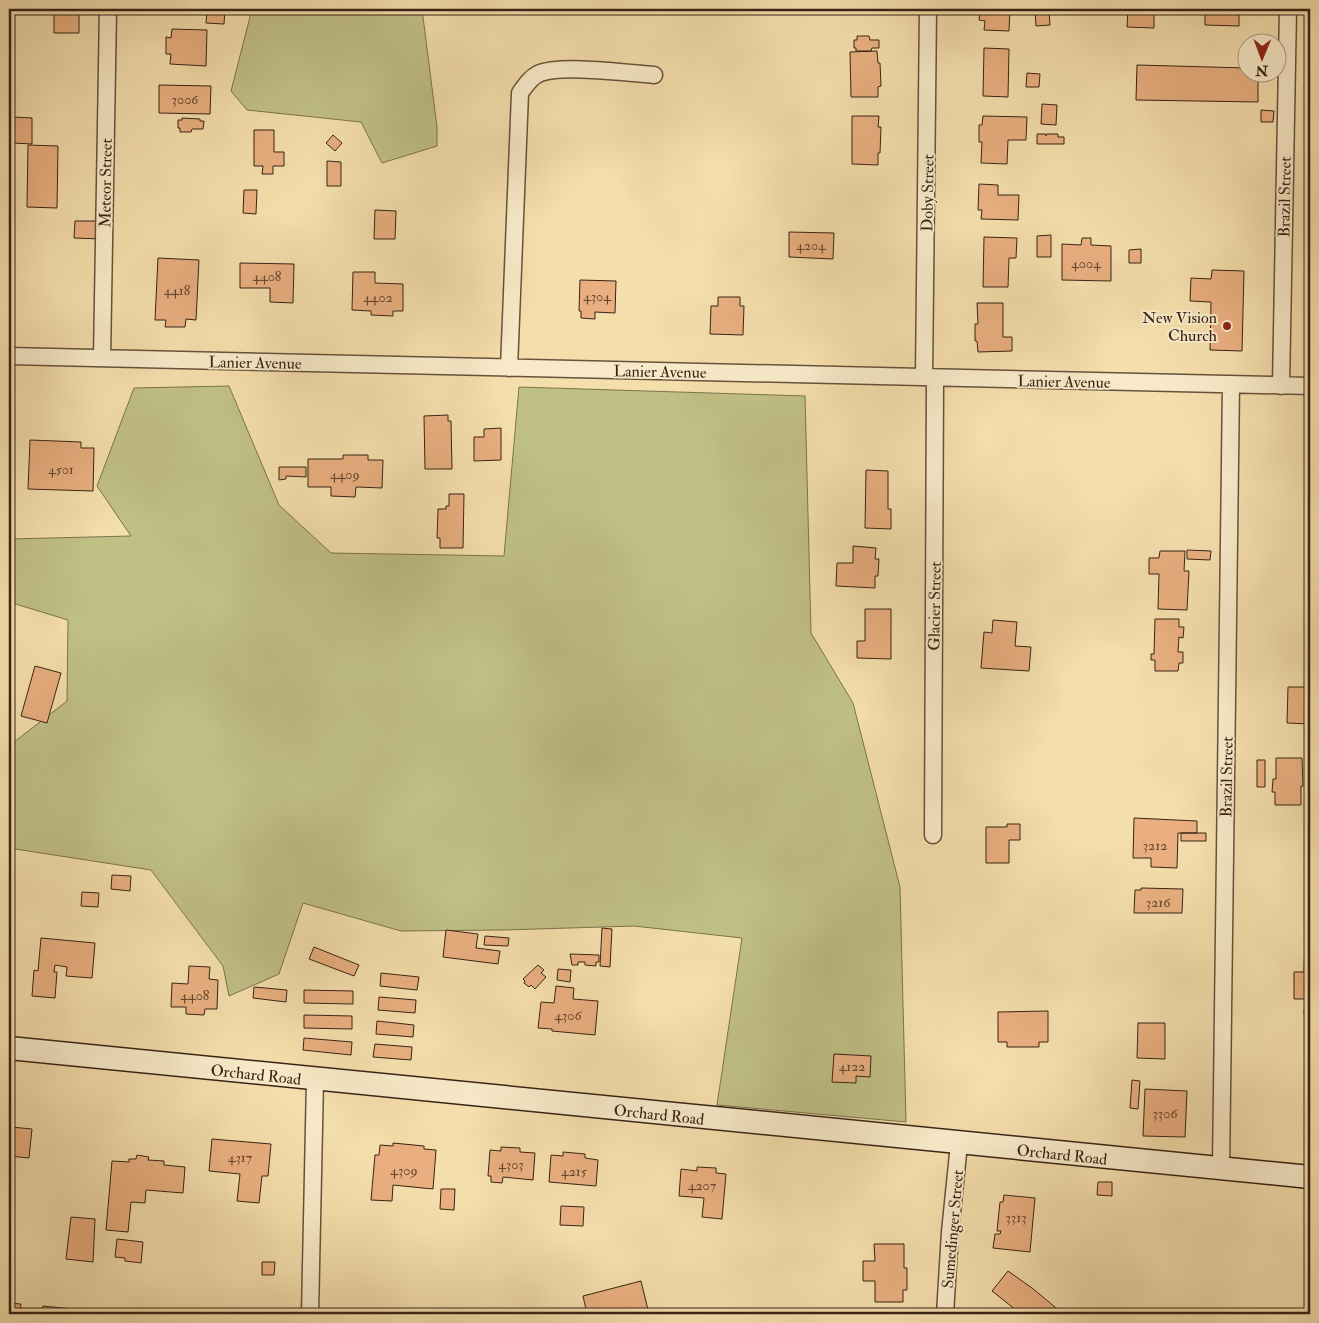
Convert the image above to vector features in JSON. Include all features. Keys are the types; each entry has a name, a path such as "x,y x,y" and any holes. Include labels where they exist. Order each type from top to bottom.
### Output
{"main road":[{"name":"Orchard Road","path":"9,1048 1310,1178"}],"street":[{"name":"Meteor Street","path":"102,358 108,9"},
{"name":"Doby Street","path":"928,9 930,377"},
{"name":"Brazil Street","path":"1281,386 1288,9"},
{"path":"508,368 520,94 529,81 539,74 559,69 654,74"},
{"name":"Lanier Avenue","path":"9,356 1310,386"},
{"name":"Glacier Street","path":"930,377 933,835"},
{"name":"Brazil Street","path":"1221,1169 1231,384"},
{"path":"310,1314 315,1080"},
{"name":"Sumedinger Street","path":"945,1314 950,1232 959,1144"}],"green space":[{"path":"252,9 422,9 437,127 437,146 382,163 361,122 247,110 231,91"},
{"path":"229,386 279,505 331,553 504,556 519,387 805,396 811,633 853,703 900,887 906,1122 717,1105 742,938 634,926 401,931 303,903 279,974 229,996 223,966 151,870 9,848 9,746 67,701 68,620 9,602 9,539 131,536 97,486 134,388"}],"building":[{"path":"54,9 79,9 79,33 54,33"},
{"path":"207,9 225,9 224,24 206,23"},
{"path":"980,9 1010,9 1009,31 984,30 985,21 979,20"},
{"path":"1031,9 1049,9 1050,25 1036,26 1035,10"},
{"path":"1128,9 1154,9 1154,28 1127,27"},
{"path":"1205,9 1239,9 1239,26 1205,25"},
{"path":"172,29 207,30 206,66 170,64 171,54 166,54 166,37 171,38"},
{"path":"857,36 869,36 870,40 879,40 879,48 872,48 871,51 856,51 854,40 857,40"},
{"path":"984,48 1009,49 1008,97 983,96"},
{"path":"877,51 878,63 880,63 881,86 878,87 878,97 851,97 850,52"},
{"path":"1137,65 1236,68 1236,82 1258,82 1258,102 1136,100"},
{"path":"1027,73 1040,74 1039,87 1026,87"},
{"path":"159,85 211,86 210,114 159,113"},
{"path":"1042,104 1057,105 1056,125 1041,124"},
{"path":"1261,110 1274,111 1273,122 1261,122"},
{"path":"852,116 879,116 878,127 881,127 878,165 852,164"},
{"path":"983,116 1027,117 1026,140 1008,140 1007,164 981,163 982,142 979,142 979,125 982,125"},
{"path":"14,117 32,118 32,144 13,143"},
{"path":"182,118 204,121 203,129 180,132 178,120 182,120"},
{"path":"254,130 274,130 274,152 284,152 284,166 273,166 273,174 262,174 263,166 254,166"},
{"path":"1037,134 1045,134 1046,136 1046,134 1058,134 1058,137 1064,137 1064,144 1037,144"},
{"path":"333,135 342,143 335,151 326,143"},
{"path":"28,145 58,146 57,208 27,207"},
{"path":"327,161 341,162 341,186 327,186"},
{"path":"979,184 998,185 998,195 1019,195 1018,220 981,219 982,210 978,210"},
{"path":"244,190 257,190 256,214 243,213"},
{"path":"375,210 396,211 395,239 374,239"},
{"path":"75,221 101,221 101,239 74,238"},
{"path":"789,232 834,233 833,259 789,257"},
{"path":"1051,235 1051,257 1037,257 1037,236"},
{"path":"984,237 1017,238 1016,258 1009,258 1008,287 983,287"},
{"path":"1082,238 1091,238 1091,245 1111,246 1111,281 1062,280 1062,244 1081,245"},
{"path":"1141,249 1141,263 1129,263 1129,250"},
{"path":"158,258 199,260 196,320 186,319 185,327 165,327 166,320 155,320"},
{"path":"240,263 294,264 293,303 270,302 270,288 240,288"},
{"name":"New Vision Church","path":"1212,270 1244,271 1242,351 1210,350 1211,302 1190,301 1191,278 1211,279"},
{"path":"353,272 375,272 375,283 403,284 403,311 393,311 393,316 371,315 371,311 352,310"},
{"path":"580,280 616,281 615,313 595,312 595,319 581,318 581,311 579,311"},
{"path":"718,297 740,297 740,306 744,306 743,335 710,334 711,306 718,306"},
{"path":"977,303 1003,303 1003,337 1012,337 1012,351 978,352 977,341 975,341 975,324 978,324"},
{"path":"448,415 448,421 451,421 452,469 425,469 424,416"},
{"path":"501,428 501,460 474,461 474,437 484,437 484,429"},
{"path":"30,440 81,442 81,448 94,448 93,491 28,489"},
{"path":"343,455 368,455 368,460 383,460 382,488 356,487 355,497 331,496 331,487 308,487 308,459 343,459"},
{"path":"279,467 306,467 306,477 286,476 286,479 279,480"},
{"path":"866,470 888,471 888,509 891,509 891,529 865,528"},
{"path":"449,494 464,494 463,548 440,548 440,538 437,538 438,509 446,509 446,506 449,506"},
{"path":"853,546 876,548 875,559 879,559 878,576 875,576 875,588 836,586 837,563 853,563"},
{"path":"1187,550 1211,551 1210,560 1187,559"},
{"path":"1160,551 1185,551 1184,571 1189,571 1187,610 1158,609 1159,574 1149,574 1149,558 1159,558"},
{"path":"865,609 891,609 891,659 857,658 857,641 865,641"},
{"path":"1155,619 1179,619 1179,627 1184,627 1183,638 1179,637 1178,652 1183,652 1183,663 1179,663 1178,671 1155,671 1155,660 1151,660 1151,654 1154,654"},
{"path":"993,620 1017,622 1015,646 1031,647 1029,671 981,668 984,632 992,633"},
{"path":"35,666 61,673 47,723 21,716"},
{"path":"1288,687 1310,687 1310,724 1287,723"},
{"path":"1276,758 1302,758 1303,786 1301,786 1301,805 1275,805 1275,792 1272,792 1273,779 1276,779"},
{"path":"1257,760 1265,760 1265,787 1257,787"},
{"path":"1134,818 1197,821 1197,833 1178,833 1177,868 1151,867 1151,858 1133,858"},
{"path":"1007,824 1020,824 1020,840 1009,840 1009,863 986,863 986,827 1007,827"},
{"path":"1181,833 1206,833 1206,841 1181,841"},
{"path":"1307,858 1310,858 1310,873 1307,872"},
{"path":"112,875 131,876 130,891 111,889"},
{"path":"1141,888 1183,889 1182,913 1134,913 1135,890 1141,890"},
{"path":"82,892 99,893 98,907 81,906"},
{"path":"602,928 612,929 610,967 600,966"},
{"path":"446,930 478,934 476,948 500,951 498,964 443,957"},
{"path":"485,936 509,938 508,946 484,945"},
{"path":"41,938 95,943 92,978 66,976 67,967 55,965 54,972 57,972 55,998 32,996 34,970 38,971"},
{"path":"1305,940 1310,941 1310,1014 1304,1014 1305,999 1294,999 1294,972 1304,972"},
{"path":"314,947 359,965 354,976 309,959"},
{"path":"570,954 599,955 599,962 596,962 596,966 585,965 585,962 578,962 578,965 572,965"},
{"path":"538,965 544,970 541,973 546,977 535,989 531,985 529,987 524,983 523,979"},
{"path":"189,966 210,967 209,979 218,980 217,1009 205,1009 204,1015 186,1014 186,1007 171,1007 172,983 188,984"},
{"path":"558,969 571,970 570,982 557,980"},
{"path":"381,973 419,977 417,990 380,986"},
{"path":"556,986 574,988 573,999 598,1001 595,1035 538,1028 541,1002 554,1003"},
{"path":"254,987 287,990 286,1002 253,998"},
{"path":"304,990 353,991 353,1004 304,1003"},
{"path":"379,997 416,1000 415,1013 378,1010"},
{"path":"1048,1011 1048,1042 1039,1042 1039,1047 1007,1047 1007,1042 998,1042 998,1012"},
{"path":"304,1015 352,1016 352,1029 304,1028"},
{"path":"377,1021 414,1025 413,1037 376,1034"},
{"path":"1138,1023 1165,1023 1165,1059 1137,1058"},
{"path":"304,1038 352,1042 351,1055 303,1050"},
{"path":"375,1044 412,1047 411,1060 373,1057"},
{"path":"834,1054 871,1056 870,1077 856,1076 856,1083 832,1082"},
{"path":"1132,1080 1140,1081 1138,1109 1130,1108"},
{"path":"1145,1089 1187,1091 1185,1137 1143,1136"},
{"path":"9,1115 12,1115 11,1127 32,1129 29,1158 9,1156"},
{"path":"212,1139 271,1144 268,1176 262,1176 259,1203 237,1201 240,1174 209,1171"},
{"path":"393,1143 424,1146 424,1149 436,1150 433,1189 393,1185 392,1201 371,1200 375,1155 379,1155 380,1145 393,1146"},
{"path":"501,1147 520,1148 520,1152 535,1153 533,1180 503,1177 502,1183 491,1182 491,1176 488,1176 490,1150 501,1151"},
{"path":"563,1152 585,1154 585,1158 598,1160 596,1186 549,1182 551,1155 563,1156"},
{"path":"137,1155 149,1157 148,1160 164,1161 164,1165 185,1167 183,1193 146,1190 145,1203 131,1202 128,1232 106,1230 112,1161 129,1162 129,1159 136,1159"},
{"path":"697,1167 716,1168 716,1173 726,1174 722,1219 702,1217 704,1198 679,1196 681,1169 697,1171"},
{"path":"1098,1182 1112,1182 1112,1196 1097,1195"},
{"path":"441,1189 455,1189 454,1210 440,1209"},
{"path":"1004,1195 1035,1198 1030,1252 993,1248 995,1234 1000,1234 1001,1231 997,1231 1000,1202 1003,1202"},
{"path":"561,1206 584,1207 583,1226 560,1225"},
{"path":"71,1217 95,1219 93,1262 66,1259"},
{"path":"117,1239 143,1242 141,1263 125,1261 125,1258 115,1257"},
{"path":"874,1244 904,1244 904,1268 907,1268 907,1290 903,1290 903,1302 875,1302 875,1281 863,1281 863,1261 875,1261"},
{"path":"262,1262 275,1262 274,1275 262,1275"},
{"path":"1008,1271 1032,1288 1061,1312 1060,1314 1021,1314 992,1291"},
{"path":"641,1281 649,1314 587,1314 583,1296"},
{"path":"9,1303 21,1304 20,1314 9,1314"},
{"path":"43,1306 83,1310 83,1314 42,1314"},
{"path":"681,1308 691,1314 677,1314"}],"place":[{"name":"New Vision Church","path":"1227,326"}]}
